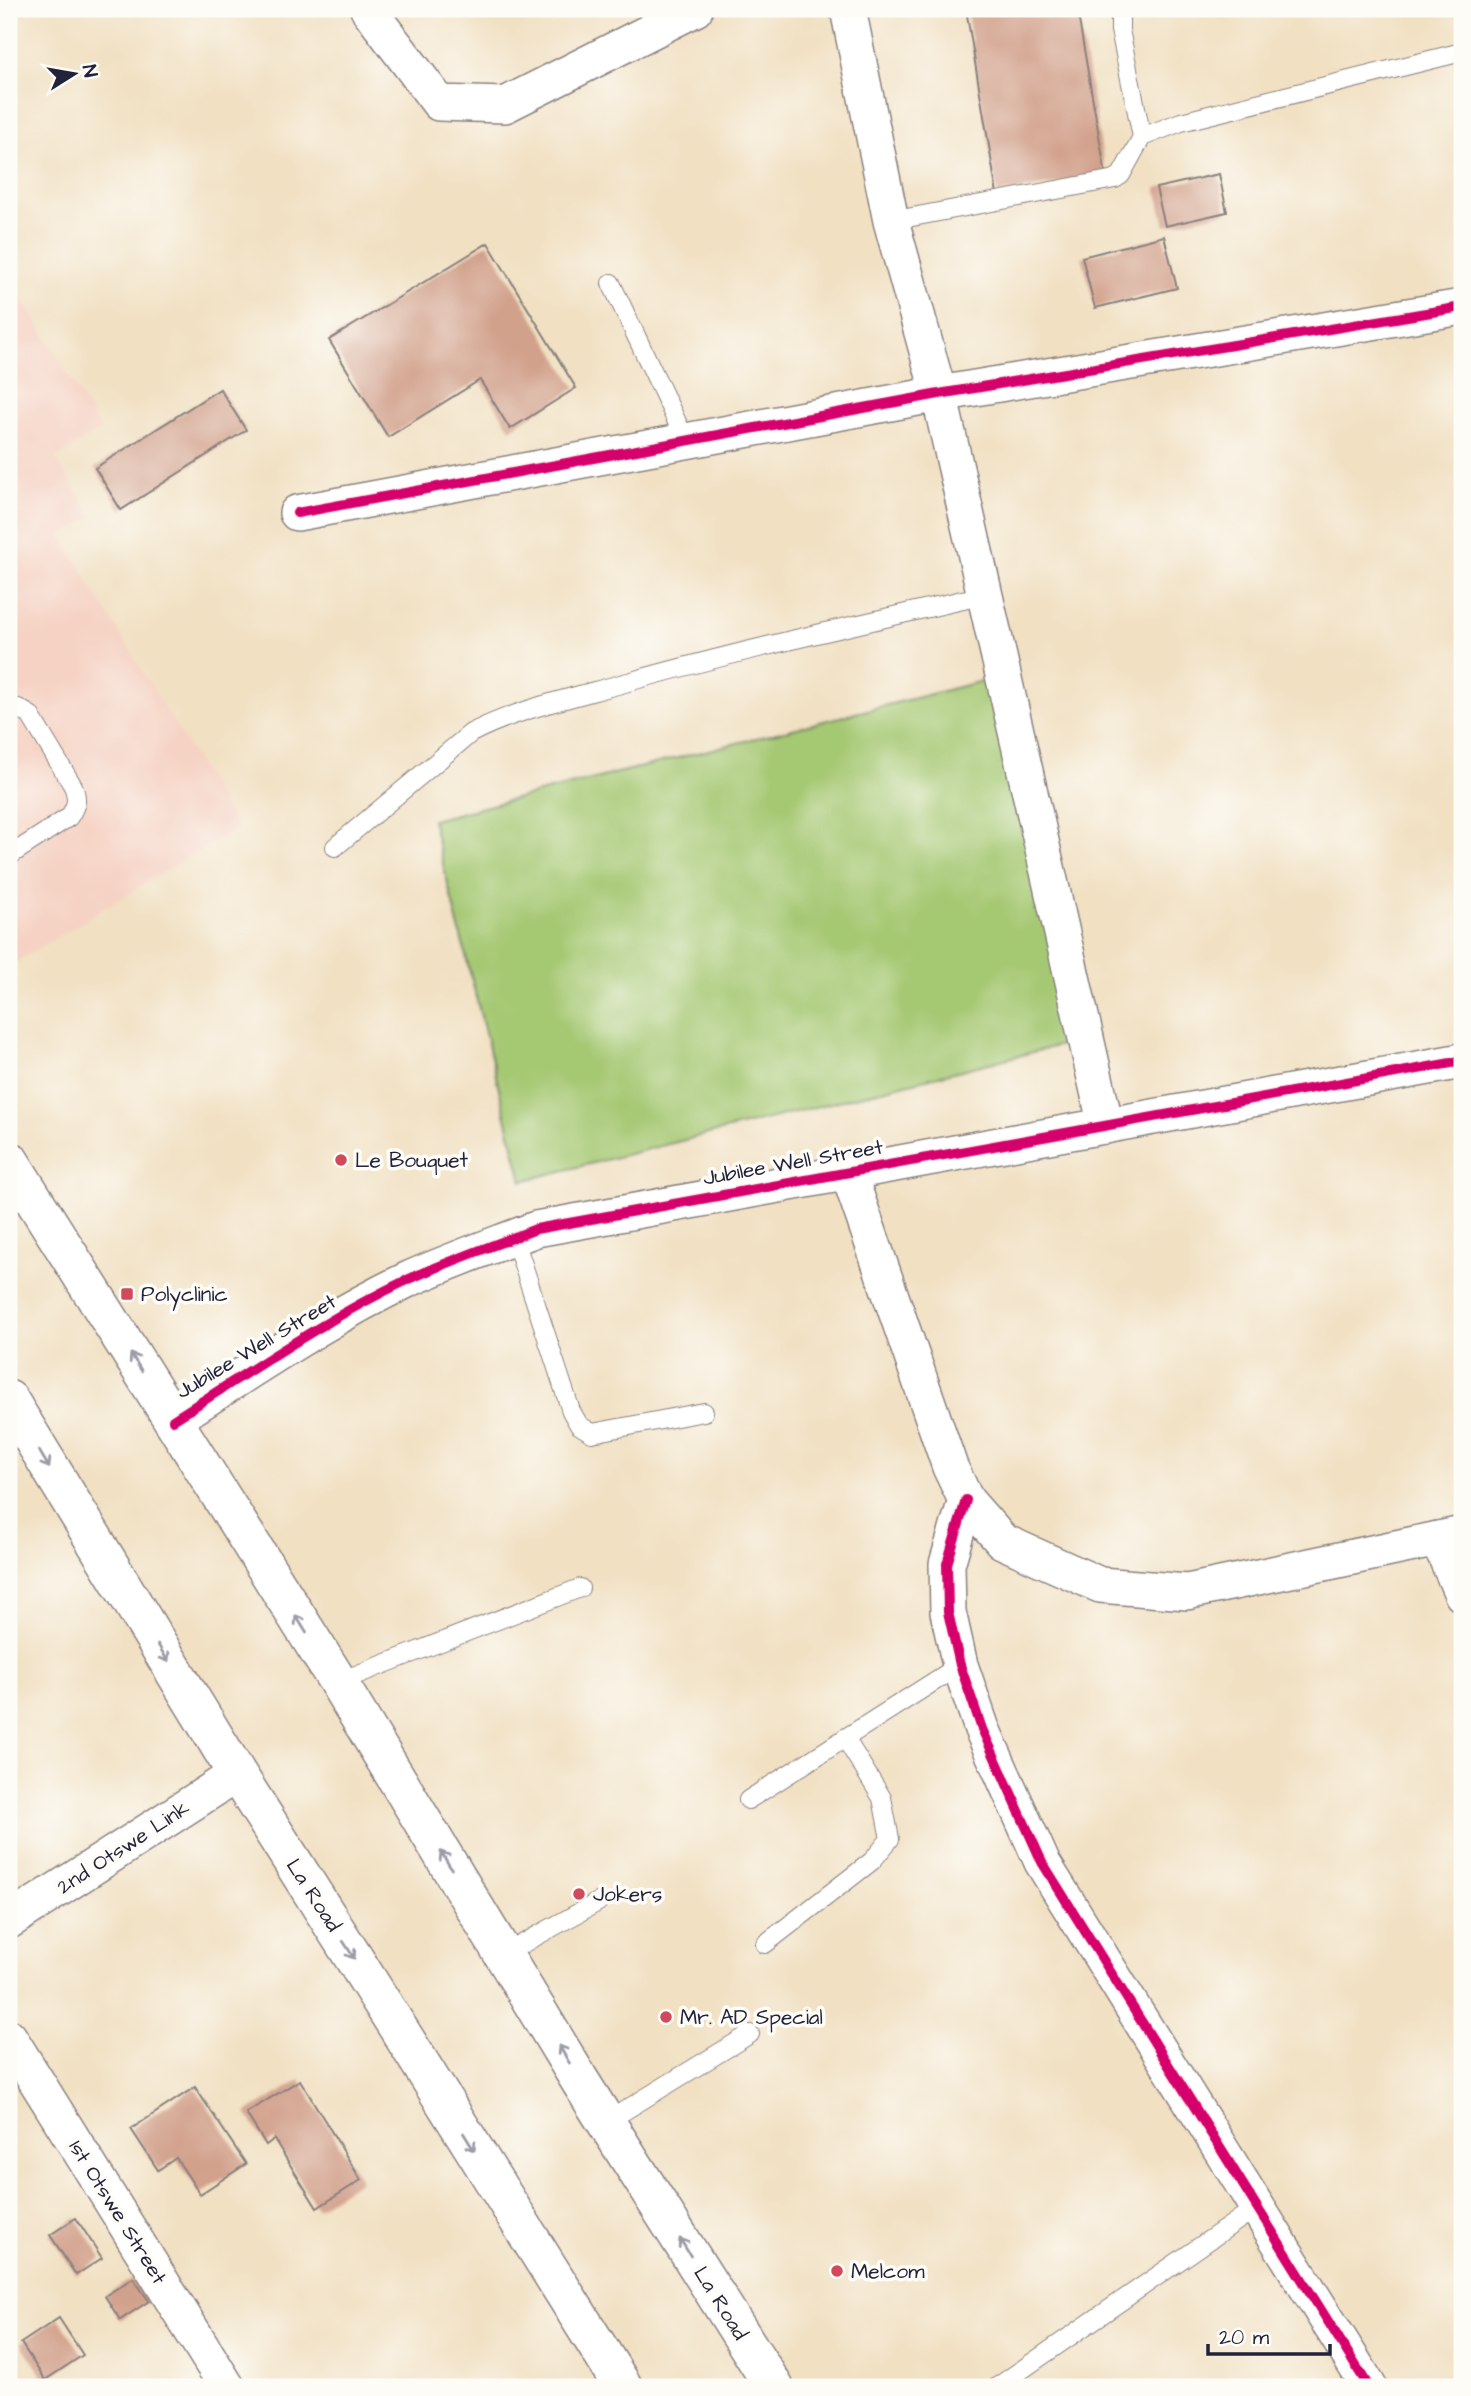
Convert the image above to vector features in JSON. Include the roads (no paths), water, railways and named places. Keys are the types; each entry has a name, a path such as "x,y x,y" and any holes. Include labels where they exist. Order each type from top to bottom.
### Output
{"main road":[{"name":"La Road","path":"9,1160 338,1682 606,2122 774,2387"},
{"name":"La Road","path":"9,1401 237,1774 623,2387"}],"street":[{"path":"368,9 439,103 505,105 695,9"},
{"path":"848,9 891,221 939,394 1106,1126"},
{"path":"296,513 939,394 1462,307"},
{"name":"Jubilee Well Street","path":"173,1420 306,1335 404,1282 464,1255 536,1229 1462,1064"},
{"path":"848,1172 950,1467 966,1500 1002,1541 1100,1585 1187,1592 1450,1537 1462,1594"},
{"path":"966,1500 947,1564 948,1612 960,1665 982,1729 1042,1862 1369,2387"},
{"name":"2nd Otswe Link","path":"9,1921 237,1774"},
{"name":"1st Otswe Street","path":"9,2037 227,2387"}],"lane":[{"path":"1120,9 1120,30 1142,137"},
{"path":"891,221 1115,179 1121,174 1142,137 1181,122 1462,52"},
{"path":"611,284 686,441"},
{"path":"335,847 471,733 494,722 529,709 687,666 984,594"},
{"path":"9,711 18,708 30,715 77,797 76,807 69,817 9,856"},
{"path":"514,1237 571,1411 579,1425 592,1433 704,1412"},
{"path":"338,1682 580,1588"},
{"path":"748,1800 960,1665"},
{"path":"765,1944 872,1861 890,1839 882,1798 845,1738"},
{"path":"503,1954 598,1902"},
{"path":"606,2122 750,2034"},
{"path":"997,2387 1256,2207"}],"place":[{"name":"Le Bouquet","path":"341,1160"},
{"name":"Polyclinic","path":"127,1294"},
{"name":"Jokers","path":"579,1894"},
{"name":"Mr. AD Special","path":"666,2017"},
{"name":"Melcom","path":"837,2271"}]}
